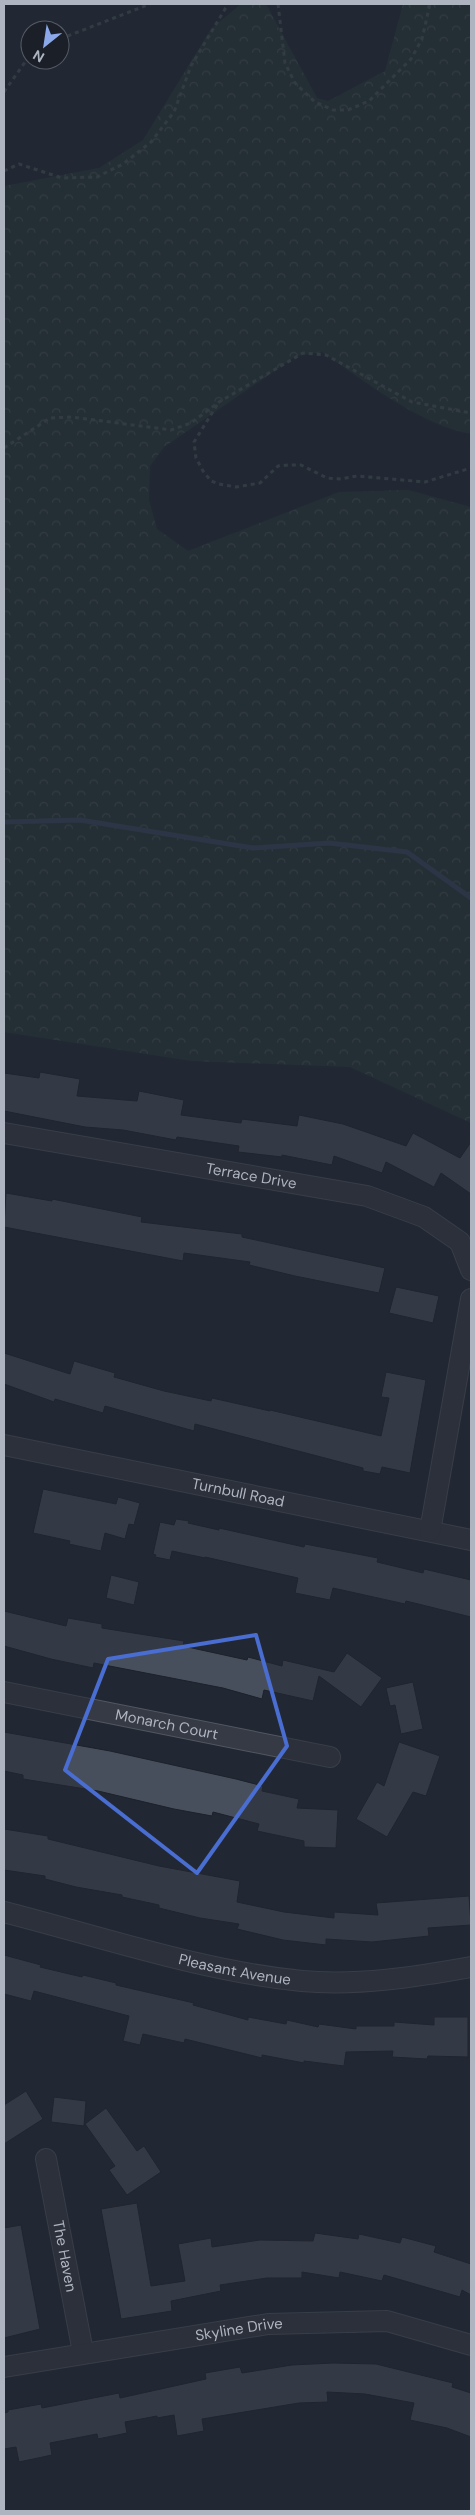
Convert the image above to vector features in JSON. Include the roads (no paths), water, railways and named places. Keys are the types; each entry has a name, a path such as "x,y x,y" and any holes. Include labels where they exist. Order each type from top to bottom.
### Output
{"street":[{"name":"Terrace Drive","path":"4,1133 367,1196 424,1217 460,1242 471,1270"},
{"path":"430,1531 471,1299"},
{"name":"Turnbull Road","path":"4,1445 471,1540"},
{"name":"Monarch Court","path":"4,1692 330,1757"},
{"name":"Pleasant Avenue","path":"4,1912 225,1969 303,1981 376,1981 471,1967"},
{"name":"The Haven","path":"46,2159 83,2352"},
{"name":"Skyline Drive","path":"4,2367 83,2352 268,2324 387,2320 471,2345"}],"waterway":[{"path":"4,822 80,820 253,848 329,843 407,852 471,898"}]}
